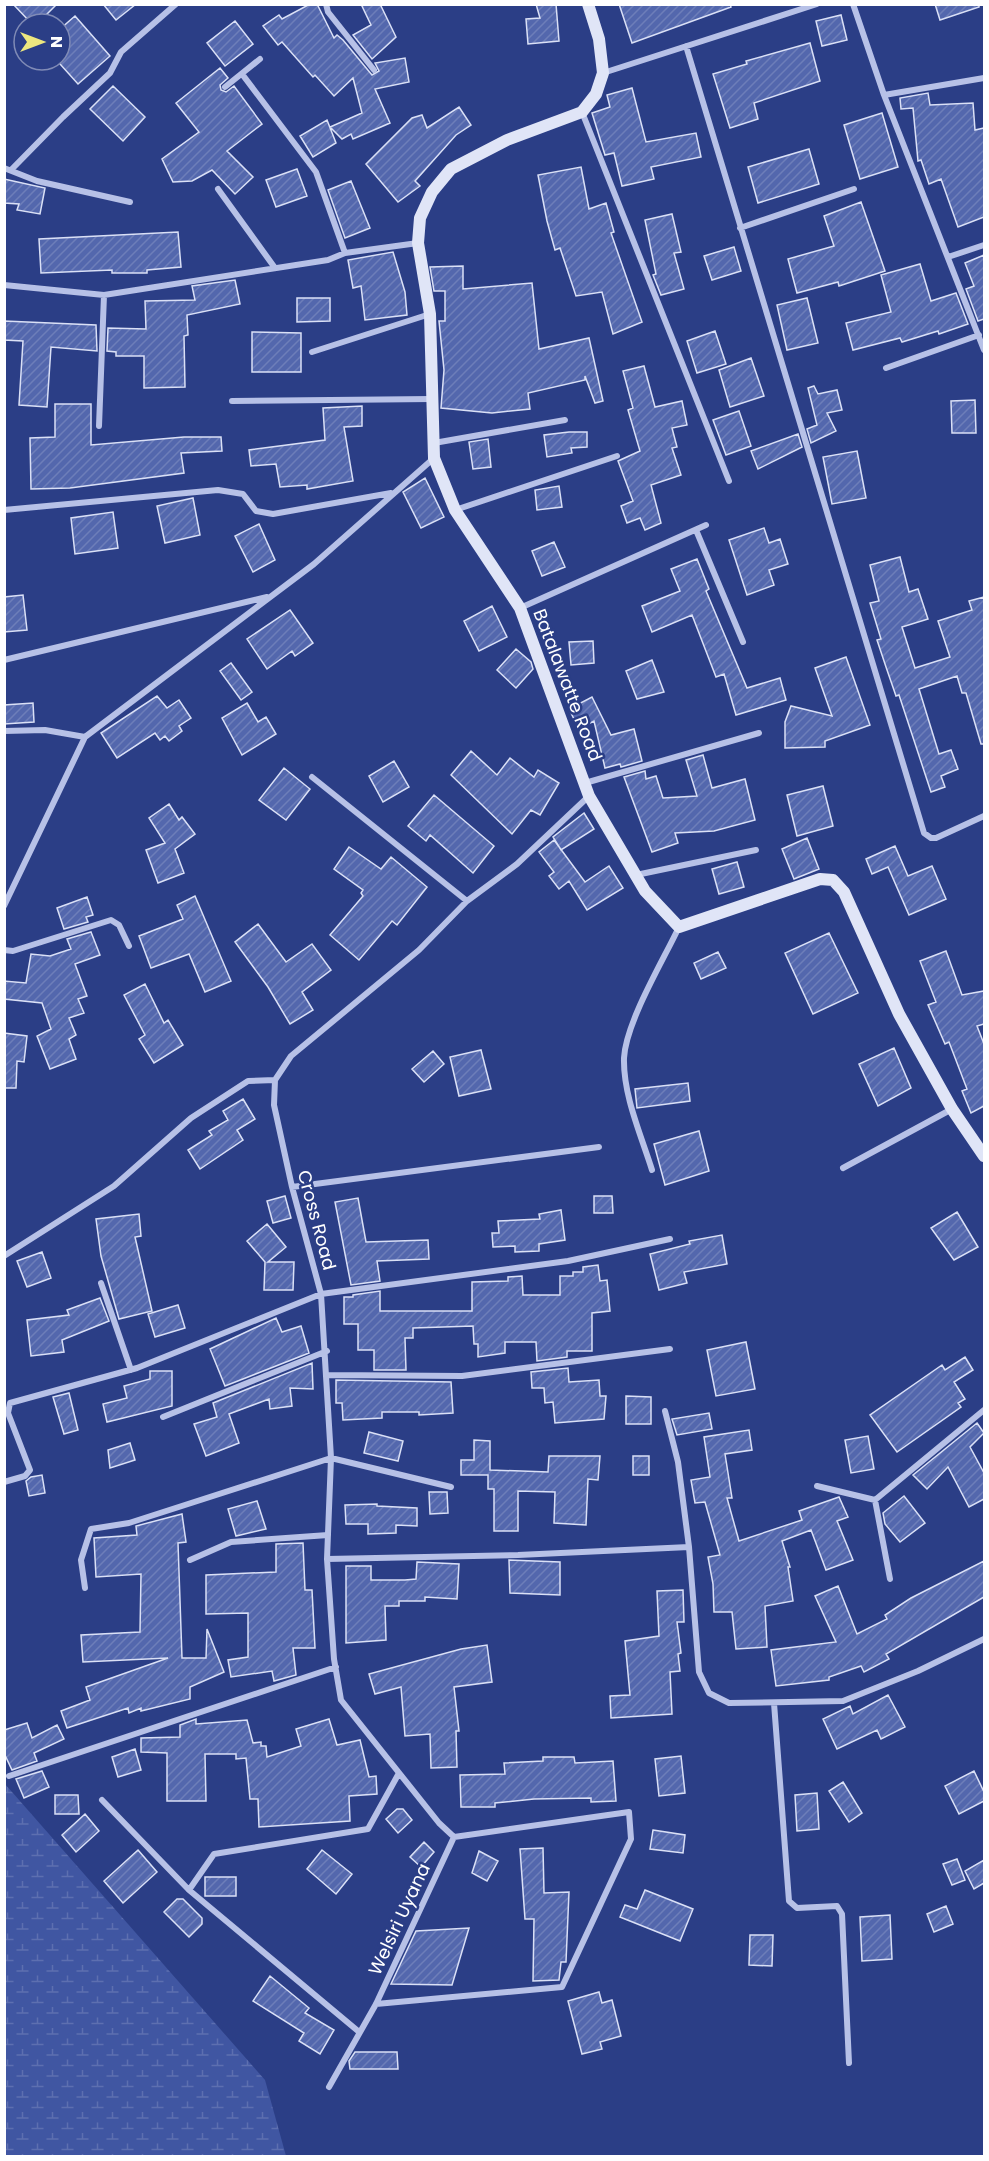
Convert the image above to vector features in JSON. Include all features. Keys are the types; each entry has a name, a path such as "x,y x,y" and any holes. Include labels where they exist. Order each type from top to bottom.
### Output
{"street":[{"path":"12,170 110,73 121,52 176,4"},
{"path":"326,4 328,12 374,70"},
{"path":"588,4 599,39 603,73 596,94 582,112 729,481"},
{"path":"603,73 817,4"},
{"path":"854,4 884,95 984,350"},
{"path":"686,46 924,833 931,838 936,838 984,816"},
{"path":"225,87 260,59"},
{"path":"242,74 316,172 345,253"},
{"path":"884,95 984,78"},
{"name":"Batalawatte Road","path":"582,112 507,140 451,169 432,192 420,218 418,243 430,314 434,458 455,510 520,608 589,796 645,891 679,927"},
{"path":"4,168 37,181 130,202"},
{"path":"218,189 274,268"},
{"path":"740,228 854,189"},
{"path":"4,285 104,295 328,260 345,253 418,243"},
{"path":"948,257 984,245"},
{"path":"99,426 104,295"},
{"path":"312,352 430,314"},
{"path":"886,368 978,335"},
{"path":"232,401 433,399"},
{"path":"434,443 565,420"},
{"path":"455,510 617,456"},
{"path":"4,906 85,737 314,564 434,458"},
{"path":"4,510 218,490 243,494 256,511 273,514 393,493"},
{"path":"520,608 706,525"},
{"path":"696,530 743,642"},
{"path":"4,660 271,596"},
{"path":"4,731 45,730 85,737"},
{"path":"585,783 759,733"},
{"path":"312,777 467,901"},
{"path":"4,1256 114,1186 191,1118 248,1082 274,1080 291,1056 419,950 467,901 517,864 589,796"},
{"path":"636,875 756,850"},
{"path":"652,1170 631,1103 624,1059 629,1033 679,927 820,879 833,880 844,892 899,1014 952,1109 984,1156"},
{"path":"4,950 13,951 111,920 119,925 129,946"},
{"name":"Cross Road","path":"274,1080 274,1105 292,1187 321,1294 327,1351 331,1458 327,1559 340,1700 399,1773"},
{"path":"843,1168 952,1109"},
{"path":"292,1187 598,1147"},
{"path":"4,1482 25,1476 30,1470 8,1413 10,1403 131,1370 321,1294 568,1261 669,1239"},
{"path":"101,1283 131,1370"},
{"path":"327,1375 462,1376 670,1349"},
{"path":"163,1417 327,1351"},
{"path":"875,1500 984,1410"},
{"path":"665,1411 678,1462 690,1547 699,1672 710,1694 729,1703 843,1701 918,1671 984,1639"},
{"path":"85,1588 81,1560 91,1529 129,1522 331,1458 451,1487"},
{"path":"817,1486 875,1500"},
{"path":"875,1500 890,1579"},
{"path":"190,1560 231,1542 328,1535"},
{"path":"327,1559 518,1555 690,1547"},
{"path":"9,1776 336,1667"},
{"path":"774,1703 789,1901 797,1908 837,1906 842,1914 849,2063"},
{"path":"189,1890 214,1854 368,1829 399,1773 454,1837 629,1812 631,1839 562,1987 376,2004"},
{"path":"102,1800 189,1890 358,2031"},
{"name":"Welsiri Uyana","path":"329,2087 358,2031 376,2004 454,1837"}],"green space":[{"path":"5,1784 265,2080 286,2156 5,2156"}],"building":[{"path":"13,4 57,4 49,12 21,12"},
{"path":"103,4 136,4 116,20"},
{"path":"310,4 317,4 334,38 337,35 343,40 372,75 379,71 375,63 405,58 409,82 375,89 390,123 353,139 351,134 342,139 330,127 362,113 353,78 334,96 315,75 313,77 282,42 278,45 263,26 279,15 282,19"},
{"path":"361,4 380,4 396,37 372,59 353,35 371,25"},
{"path":"536,4 556,4 559,41 528,44 526,19 540,18"},
{"path":"619,4 730,4 731,7 632,43"},
{"path":"935,4 979,4 979,7 940,20"},
{"path":"841,15 847,40 822,46 816,21"},
{"path":"75,16 110,56 78,84 67,72 72,72 72,19"},
{"path":"235,21 253,44 225,66 207,43"},
{"path":"810,43 820,81 754,103 758,119 730,128 713,74 747,64 746,61"},
{"path":"220,68 228,78 220,85 221,90 226,92 234,86 262,124 227,151 253,177 235,194 212,170 192,181 173,182 162,159 199,132 176,103"},
{"path":"113,86 145,117 123,141 90,109"},
{"path":"632,88 646,142 696,133 701,157 651,167 654,179 622,186 614,153 605,155 592,113 610,107 607,95"},
{"path":"928,93 930,105 973,103 975,130 984,128 984,217 958,227 941,179 929,184 921,160 918,161 913,108 901,109 900,98"},
{"path":"459,107 471,125 456,135 415,181 420,186 398,202 366,164 412,118 422,115 427,128"},
{"path":"882,113 898,167 860,179 844,125"},
{"path":"327,120 336,143 313,157 300,136"},
{"path":"809,149 819,184 758,203 748,167"},
{"path":"581,167 589,209 606,203 614,232 611,233 642,322 613,334 602,292 576,296 560,248 555,250 538,175"},
{"path":"297,169 307,196 276,207 266,180"},
{"path":"4,179 45,188 40,214 17,210 19,204 4,203"},
{"path":"351,181 370,228 345,238 328,190"},
{"path":"861,202 885,271 839,286 838,282 797,293 788,259 834,246 824,216"},
{"path":"672,214 681,252 674,253 684,289 661,295 653,275 656,274 645,220"},
{"path":"178,232 181,267 147,270 147,273 112,273 112,270 41,273 39,239"},
{"path":"734,247 741,271 712,280 704,256"},
{"path":"393,252 405,292 407,315 365,320 361,286 353,288 348,260"},
{"path":"984,255 984,319 978,321 966,289 974,286 965,263"},
{"path":"920,264 931,301 956,293 968,324 939,334 938,331 902,342 900,338 853,350 846,323 891,312 881,275"},
{"path":"463,266 463,289 532,283 539,349 589,338 603,401 595,403 585,376 585,380 528,393 530,409 492,413 441,408 444,370 439,321 445,321 445,291 434,291 430,267"},
{"path":"235,280 240,304 187,315 188,335 184,336 185,387 144,388 144,356 116,356 116,352 107,351 108,328 146,329 145,301 195,300 192,286"},
{"path":"297,298 330,298 330,321 297,322"},
{"path":"807,298 818,343 787,350 777,305"},
{"path":"4,321 96,325 97,351 51,347 47,407 19,405 23,341 4,340"},
{"path":"715,331 726,364 697,373 687,341"},
{"path":"252,332 301,333 301,372 252,372"},
{"path":"751,358 764,396 730,407 719,370"},
{"path":"644,366 655,407 682,401 687,425 672,428 677,447 672,448 681,475 651,485 661,523 645,530 640,518 627,523 621,506 633,501 618,461 640,451 628,410 633,408 623,371"},
{"path":"814,386 818,394 837,390 842,410 827,413 836,431 811,443 807,429 817,425 808,388"},
{"path":"975,400 976,433 952,433 951,401"},
{"path":"55,404 91,404 91,445 184,437 221,437 222,451 181,453 184,473 70,488 31,489 30,438 55,437"},
{"path":"362,406 362,426 344,427 353,481 307,489 307,485 280,487 276,464 251,466 249,450 325,440 323,408"},
{"path":"739,411 751,446 726,455 713,420"},
{"path":"587,432 587,447 571,448 572,453 547,457 544,435"},
{"path":"798,434 802,447 758,469 751,451"},
{"path":"488,439 491,467 473,469 469,442"},
{"path":"857,451 866,498 832,504 823,457"},
{"path":"425,478 444,517 421,528 403,492"},
{"path":"559,486 562,507 537,510 535,490"},
{"path":"193,498 200,535 165,543 157,506"},
{"path":"113,512 118,548 75,554 71,518"},
{"path":"259,524 275,560 253,572 235,536"},
{"path":"764,528 769,543 780,539 788,564 769,570 774,585 747,595 729,540"},
{"path":"554,542 565,567 542,576 532,551"},
{"path":"900,557 909,592 918,589 928,619 902,627 915,668 950,657 938,621 972,610 969,601 984,597 984,744 981,744 966,693 962,693 957,676 919,689 939,754 951,750 958,769 941,776 945,787 931,792 899,695 896,696 877,640 881,639 870,603 879,601 870,565"},
{"path":"697,559 709,589 706,591 747,688 780,678 786,700 736,715 724,674 716,677 692,615 652,632 642,606 680,591 671,569"},
{"path":"23,595 27,630 4,632 4,597"},
{"path":"492,606 507,637 479,651 464,621"},
{"path":"290,610 313,643 295,656 292,651 267,669 247,639"},
{"path":"593,641 594,663 571,665 569,642"},
{"path":"516,649 531,662 533,669 516,688 497,670"},
{"path":"846,657 870,725 825,741 825,747 785,748 785,722 791,706 832,716 815,668"},
{"path":"652,660 664,692 637,699 626,671"},
{"path":"231,663 252,692 241,700 220,671"},
{"path":"157,696 167,708 179,700 191,718 179,726 182,731 169,741 165,736 160,740 155,733 117,758 101,733"},
{"path":"592,697 611,735 634,729 642,761 621,767 620,764 605,768 594,721 579,729 569,709"},
{"path":"33,703 34,722 4,724 4,705"},
{"path":"247,703 258,722 266,717 276,734 242,755 222,718"},
{"path":"471,751 497,775 510,758 534,777 538,770 559,783 540,815 531,810 512,834 451,775"},
{"path":"703,755 712,788 745,779 755,820 714,831 675,833 678,843 652,852 624,777 645,771 646,779 656,776 663,798 697,796 686,760"},
{"path":"394,761 409,787 383,802 369,776"},
{"path":"284,768 310,789 286,820 259,800"},
{"path":"823,786 833,826 797,836 787,795"},
{"path":"434,795 494,846 473,873 430,835 426,841 408,826"},
{"path":"169,804 179,820 182,817 195,834 175,849 184,873 158,883 146,850 165,843 149,818"},
{"path":"584,813 594,829 561,850 553,837"},
{"path":"807,838 819,869 794,879 782,849"},
{"path":"554,840 585,882 609,866 623,888 587,910 569,881 559,889 549,876 554,872 539,852"},
{"path":"895,846 908,876 932,866 946,899 909,915 888,867 872,874 866,859"},
{"path":"349,847 381,869 391,857 427,887 397,925 392,921 359,960 330,935 363,896 361,893 363,890 334,869"},
{"path":"737,862 744,887 719,894 712,869"},
{"path":"195,896 231,981 205,992 189,954 151,968 139,936 183,919 177,905"},
{"path":"87,897 93,915 86,917 88,922 64,929 57,908"},
{"path":"258,924 286,962 312,944 331,970 302,992 313,1010 290,1024 268,987 235,942"},
{"path":"91,932 100,955 75,964 87,996 78,999 84,1013 69,1018 76,1035 69,1039 76,1059 50,1069 37,1036 51,1029 42,1003 4,999 4,981 26,983 31,954 50,956 71,949 67,939"},
{"path":"829,933 858,993 813,1014 785,953"},
{"path":"946,951 962,995 984,991 984,1024 977,1026 984,1044 984,1106 971,1113 962,1091 967,1089 949,1042 945,1044 928,1005 936,1002 920,961"},
{"path":"718,952 726,968 701,979 694,963"},
{"path":"145,984 164,1023 168,1020 183,1045 154,1063 139,1039 145,1035 124,995"},
{"path":"4,1033 27,1036 24,1062 17,1061 16,1088 4,1088"},
{"path":"894,1048 911,1088 878,1106 859,1064"},
{"path":"481,1050 491,1089 459,1096 450,1057"},
{"path":"433,1051 444,1064 424,1082 412,1069"},
{"path":"688,1083 690,1101 637,1108 635,1089"},
{"path":"243,1099 255,1119 237,1130 243,1140 200,1169 188,1150 212,1135 209,1131 228,1120 223,1111"},
{"path":"699,1131 709,1171 665,1185 654,1144"},
{"path":"285,1196 291,1218 273,1223 267,1201"},
{"path":"594,1196 612,1196 613,1213 594,1213"},
{"path":"358,1198 366,1242 428,1240 429,1259 377,1261 380,1281 351,1285 335,1202"},
{"path":"561,1210 565,1240 539,1244 539,1251 515,1252 515,1246 493,1247 492,1233 499,1233 498,1221 540,1219 539,1214"},
{"path":"957,1212 978,1247 954,1260 931,1228"},
{"path":"139,1214 141,1236 135,1237 152,1311 119,1319 101,1256 96,1219"},
{"path":"267,1224 286,1247 268,1262 294,1262 293,1290 264,1290 265,1262 247,1241"},
{"path":"722,1235 727,1264 684,1272 687,1283 659,1290 650,1254 690,1244 689,1241"},
{"path":"42,1252 51,1278 27,1287 17,1261"},
{"path":"598,1265 600,1281 607,1280 610,1311 592,1313 592,1351 567,1351 567,1357 537,1361 536,1342 505,1342 505,1353 478,1357 478,1344 474,1344 473,1326 413,1328 413,1338 405,1338 406,1370 374,1370 374,1350 358,1350 358,1324 344,1324 344,1297 380,1291 380,1311 472,1311 472,1282 508,1281 508,1277 522,1276 523,1295 560,1295 560,1276 573,1276 573,1272 583,1272 583,1267"},
{"path":"100,1298 109,1321 62,1340 64,1352 31,1356 27,1320 69,1315 67,1310"},
{"path":"178,1305 185,1328 155,1337 148,1314"},
{"path":"276,1318 282,1332 301,1326 309,1353 225,1386 210,1349"},
{"path":"746,1342 755,1389 716,1396 707,1350"},
{"path":"965,1357 973,1370 954,1382 965,1399 958,1403 961,1407 897,1452 870,1415 942,1365 945,1370"},
{"path":"312,1363 313,1389 290,1388 292,1406 270,1409 269,1399 229,1414 239,1443 206,1456 194,1424 217,1417 213,1403"},
{"path":"568,1368 569,1382 599,1380 600,1396 606,1396 604,1419 555,1423 553,1402 545,1403 544,1388 532,1388 531,1372"},
{"path":"150,1371 172,1371 172,1406 107,1422 103,1404 127,1398 124,1386 150,1379"},
{"path":"336,1380 451,1382 453,1413 419,1415 419,1412 382,1412 382,1418 343,1420 342,1403 336,1403"},
{"path":"69,1393 78,1430 64,1434 53,1397"},
{"path":"626,1396 651,1397 651,1424 626,1424"},
{"path":"709,1413 712,1429 677,1435 672,1419"},
{"path":"977,1423 984,1433 970,1447 984,1473 984,1499 969,1507 948,1467 927,1489 913,1475"},
{"path":"749,1430 752,1450 725,1454 732,1498 727,1498 739,1541 802,1520 799,1511 839,1497 848,1517 837,1521 853,1560 826,1570 811,1530 782,1541 790,1567 788,1567 793,1601 765,1606 767,1647 736,1649 732,1612 714,1612 713,1584 708,1557 720,1555 705,1502 695,1503 691,1480 710,1477 704,1437"},
{"path":"369,1432 403,1441 398,1461 364,1453"},
{"path":"868,1436 874,1469 851,1473 845,1440"},
{"path":"474,1440 490,1441 490,1470 548,1472 549,1456 600,1456 598,1480 588,1479 586,1525 554,1523 555,1492 518,1491 518,1531 494,1531 494,1489 488,1489 488,1475 461,1475 461,1460 474,1460"},
{"path":"130,1443 135,1460 110,1468 108,1450"},
{"path":"633,1456 649,1456 649,1475 633,1475"},
{"path":"42,1475 45,1493 29,1496 26,1481 31,1477"},
{"path":"429,1492 447,1492 448,1513 430,1514"},
{"path":"904,1496 925,1523 900,1542 885,1524 883,1513"},
{"path":"257,1501 266,1529 236,1536 228,1509"},
{"path":"377,1504 377,1506 417,1508 417,1526 396,1525 396,1533 368,1534 368,1524 346,1524 345,1505"},
{"path":"182,1514 186,1542 178,1543 182,1658 206,1658 207,1629 224,1672 190,1687 190,1699 141,1711 141,1708 129,1713 128,1708 67,1728 61,1711 90,1700 86,1687 168,1658 83,1662 81,1635 140,1632 141,1574 96,1577 94,1538 137,1535 136,1526"},
{"path":"303,1543 305,1590 312,1590 315,1648 293,1648 296,1675 274,1681 272,1671 231,1677 228,1660 248,1657 248,1613 206,1614 206,1575 276,1572 276,1544"},
{"path":"509,1560 560,1562 560,1595 510,1593"},
{"path":"984,1561 984,1597 886,1654 889,1659 864,1672 861,1666 829,1677 829,1680 776,1686 771,1650 836,1642 815,1596 838,1586 857,1634 887,1619 885,1615 911,1598"},
{"path":"417,1562 459,1564 457,1599 425,1597 425,1601 399,1601 399,1606 385,1606 386,1640 346,1643 346,1566 371,1566 371,1580 405,1580 416,1579"},
{"path":"683,1590 684,1622 677,1622 681,1653 678,1654 680,1671 670,1672 672,1714 611,1718 610,1696 630,1695 625,1641 659,1636 657,1591"},
{"path":"487,1645 492,1682 454,1687 459,1731 456,1731 457,1767 431,1768 430,1734 405,1736 401,1687 375,1694 369,1674 461,1649"},
{"path":"888,1695 905,1727 881,1739 877,1730 837,1749 823,1719 850,1706 853,1714"},
{"path":"196,1719 196,1724 247,1720 253,1743 261,1742 261,1746 266,1746 267,1757 301,1746 296,1729 329,1719 337,1745 360,1740 369,1777 376,1776 377,1794 349,1796 350,1821 259,1827 258,1799 250,1799 246,1758 236,1759 236,1754 205,1754 206,1801 167,1801 167,1753 141,1752 141,1738 180,1737 180,1725"},
{"path":"27,1723 32,1738 57,1725 64,1739 34,1753 37,1761 12,1770 4,1753 4,1730"},
{"path":"135,1749 141,1770 118,1777 112,1757"},
{"path":"681,1756 685,1793 659,1796 655,1759"},
{"path":"543,1757 574,1757 575,1763 613,1761 616,1801 591,1802 591,1798 534,1799 495,1803 495,1807 461,1807 460,1775 505,1774 504,1763 543,1761"},
{"path":"42,1771 49,1787 24,1798 16,1779"},
{"path":"974,1771 984,1792 984,1801 959,1814 945,1786"},
{"path":"843,1782 862,1813 849,1822 829,1791"},
{"path":"817,1793 819,1829 797,1831 795,1795"},
{"path":"55,1795 78,1795 79,1814 55,1814"},
{"path":"397,1809 403,1809 412,1820 398,1833 386,1819"},
{"path":"85,1814 99,1831 76,1852 62,1835"},
{"path":"653,1830 685,1835 683,1853 650,1849"},
{"path":"424,1842 434,1852 421,1867 410,1857"},
{"path":"543,1848 544,1893 569,1892 566,1962 561,1962 559,1980 533,1981 534,1919 525,1919 520,1849"},
{"path":"138,1850 157,1872 123,1903 104,1881"},
{"path":"322,1850 352,1874 336,1894 307,1869"},
{"path":"479,1851 498,1861 487,1881 472,1873"},
{"path":"957,1859 965,1880 952,1885 943,1864"},
{"path":"984,1860 984,1883 974,1889 965,1871"},
{"path":"205,1877 236,1877 236,1896 205,1896"},
{"path":"645,1890 693,1909 680,1941 620,1917 625,1905 637,1909"},
{"path":"177,1899 183,1899 202,1918 202,1924 189,1937 164,1912"},
{"path":"946,1906 953,1924 934,1932 927,1914"},
{"path":"890,1915 892,1959 862,1961 860,1917"},
{"path":"469,1928 452,1985 391,1984 416,1931"},
{"path":"750,1935 773,1935 772,1966 749,1965"},
{"path":"270,1976 309,2008 305,2013 334,2030 320,2054 299,2041 304,2033 253,2001"},
{"path":"599,1992 602,2003 612,2000 621,2036 600,2042 602,2049 582,2054 568,2001"},
{"path":"355,2052 397,2052 398,2069 350,2069 349,2061"}]}
